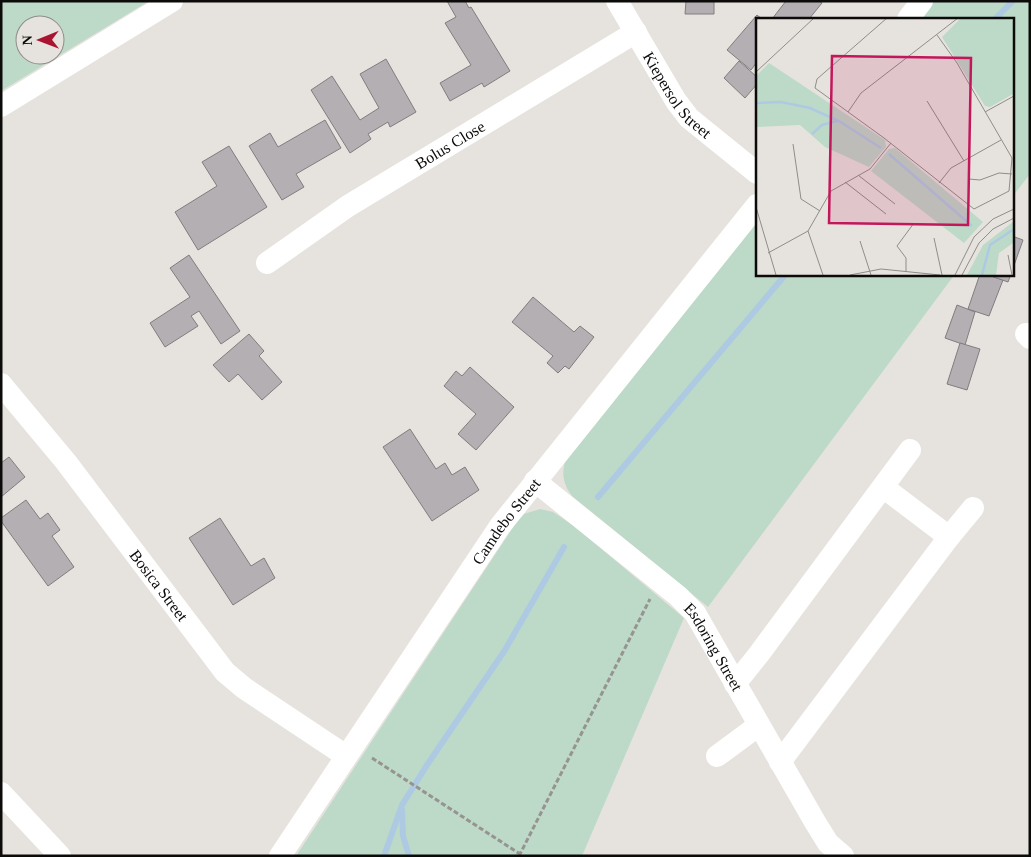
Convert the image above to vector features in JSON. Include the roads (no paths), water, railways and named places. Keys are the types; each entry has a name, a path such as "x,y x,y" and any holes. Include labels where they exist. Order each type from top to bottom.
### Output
{"street":[{"path":"1,106 172,1"},
{"name":"Kiepersol Street","path":"617,1 676,101 689,118 756,172"},
{"path":"909,18 922,1"},
{"name":"Bolus Close","path":"267,263 348,206 636,32"},
{"name":"Camdebo Street","path":"280,856 500,526 756,206"},
{"name":"Bosica Street","path":"1,384 66,462 225,672 244,688 350,751"},
{"path":"735,684 910,450"},
{"name":"Esdoring Street","path":"535,481 659,580 695,613 828,843 843,856"},
{"path":"883,487 949,537"},
{"path":"780,762 949,537 973,508"},
{"path":"717,756 759,725"},
{"path":"1,793 60,856"}],"waterway":[{"path":"996,18 1013,1"},
{"path":"598,497 785,275"},
{"path":"384,856 402,805 505,650 564,547"},
{"path":"402,810 403,836 409,856"}]}
